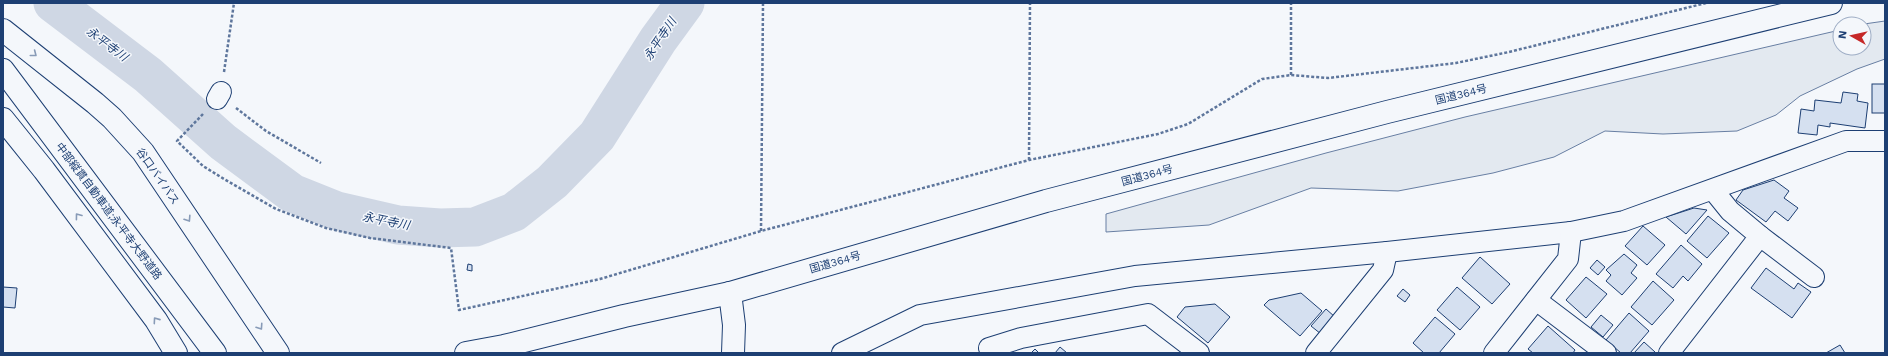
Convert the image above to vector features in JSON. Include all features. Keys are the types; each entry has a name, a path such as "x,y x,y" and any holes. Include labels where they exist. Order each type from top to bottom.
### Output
{"main road":[{"name":"国道364号","path":"466,353 504,346 624,316 730,293 1046,201 1387,112 1829,3"},
{"name":"谷口バイパス","path":"3,30 96,103 144,152 278,353"},
{"name":"中部縦貫自動車道;永平寺大野道路","path":"3,70 215,353"},
{"path":"3,119 44,170 156,320 176,353"},
{"path":"730,293 734,325 733,353"}],"street":[{"path":"842,353 920,315 1135,276 1387,252 1571,232 1624,221 1846,142 1885,141"},
{"path":"1713,190 1730,211 1814,277"},
{"path":"1494,353 1568,259 1571,232"},
{"path":"1669,353 1760,236"},
{"path":"1316,353 1384,270 1387,252"},
{"path":"1536,300 1606,353"},
{"path":"990,351 1021,338 1148,314 1199,353"}],"path":[{"path":"234,3 219,95 177,140 203,166 276,209 326,228 370,238 451,248 459,310 600,279 761,231 1029,160 1158,134 1188,124 1262,79 1291,75 1328,78 1456,64 1706,3"},
{"path":"761,231 763,3"},
{"path":"1029,160 1030,3"},
{"path":"1291,3 1291,75"},
{"path":"219,95 266,131 321,163"}],"shaded area":[{"path":"1885,21 1885,59 1857,69 1800,96 1776,115 1737,131 1663,134 1605,131 1554,157 1493,173 1398,191 1311,188 1209,225 1106,232 1106,214 1326,153 1465,117 1832,32 1832,56 1872,56 1872,23"}],"building":[{"path":"1872,84 1885,84 1885,113 1872,113"},
{"path":"1843,92 1858,94 1857,101 1868,103 1865,128 1830,123 1830,127 1818,125 1817,135 1798,133 1801,109 1814,111 1815,100 1841,103"},
{"path":"1774,180 1789,191 1784,198 1798,208 1788,221 1775,211 1766,222 1736,200 1743,190"},
{"path":"1694,208 1707,210 1686,234 1666,217"},
{"path":"1708,216 1729,233 1707,258 1687,241"},
{"path":"1643,226 1665,245 1647,265 1625,246"},
{"path":"1681,245 1702,264 1688,281 1683,276 1673,288 1656,274"},
{"path":"1624,254 1637,265 1631,273 1637,278 1622,295 1606,281 1611,275 1606,270"},
{"path":"1480,257 1510,284 1492,304 1462,278"},
{"path":"1597,260 1605,267 1598,275 1590,268"},
{"path":"468,264 472,265 472,271 467,270"},
{"path":"1766,268 1794,289 1798,283 1811,292 1792,318 1751,288"},
{"path":"1586,277 1607,294 1586,318 1566,300"},
{"path":"1653,281 1674,300 1652,325 1631,307"},
{"path":"3,287 17,288 15,308 3,307"},
{"path":"1457,287 1480,307 1460,330 1437,310"},
{"path":"1403,289 1410,295 1405,302 1397,296"},
{"path":"1301,293 1322,311 1300,336 1264,305 1269,300"},
{"path":"1215,304 1230,317 1208,343 1177,317 1185,307"},
{"path":"1326,309 1335,317 1321,334 1311,326"},
{"path":"1629,313 1649,331 1630,353 1621,353 1606,340"},
{"path":"1601,315 1613,325 1603,337 1591,327"},
{"path":"1435,317 1455,334 1439,353 1424,353 1413,343"},
{"path":"1548,326 1575,350 1573,353 1533,353 1528,349"},
{"path":"1644,342 1655,352 1634,353"},
{"path":"1840,345 1845,353 1826,353"},
{"path":"1060,347 1067,353 1055,353"},
{"path":"1035,349 1039,353 1031,353"}],"waterway":[{"name":"永平寺川","path":"53,3 148,75 223,142 292,193 337,211 398,225 440,228 475,227 514,212 552,182 597,136 658,40 685,3"}]}
